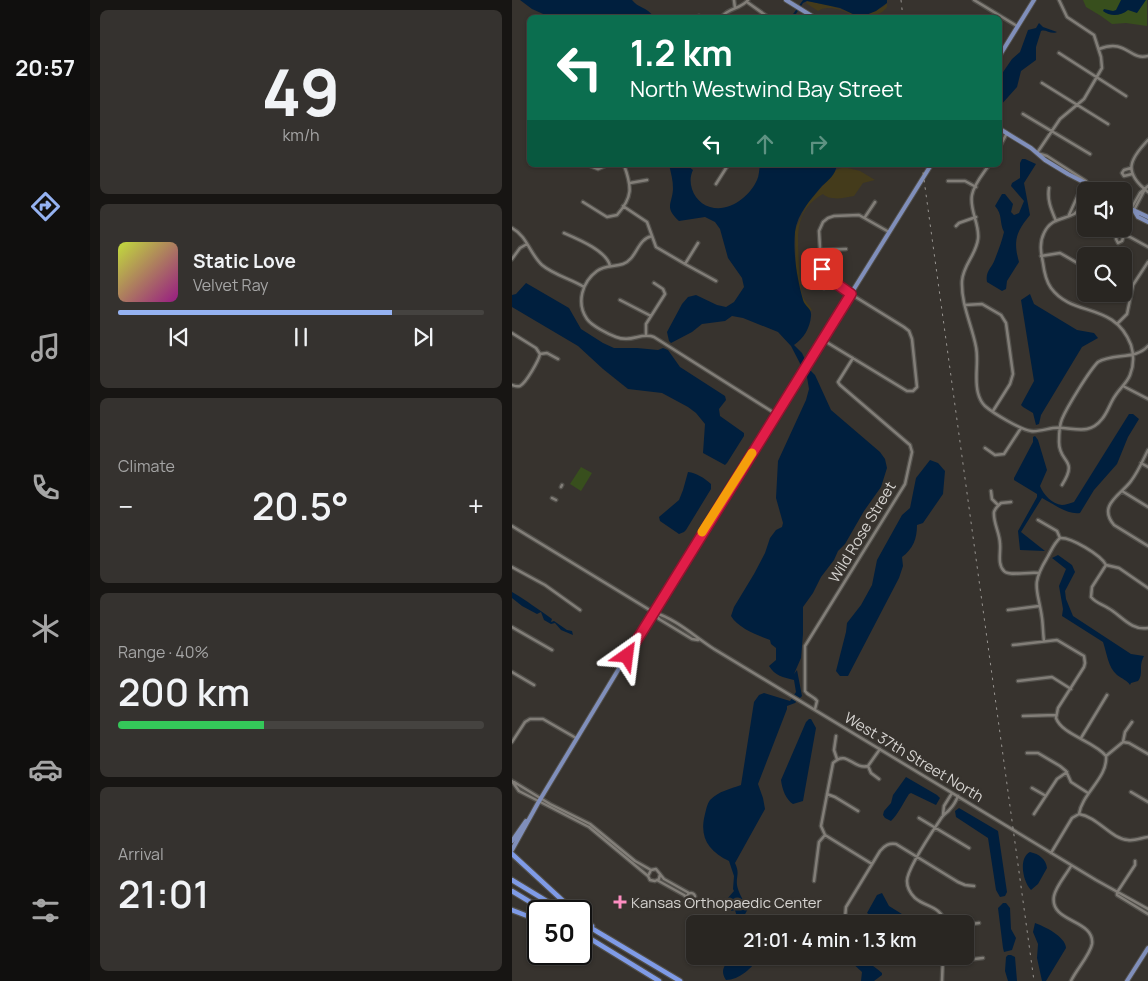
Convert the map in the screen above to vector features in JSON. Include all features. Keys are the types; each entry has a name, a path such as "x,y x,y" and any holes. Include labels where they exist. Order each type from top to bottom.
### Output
{"highway":[{"path":"512,854 562,900"},
{"path":"512,880 545,900"},
{"path":"512,891 527,900"},
{"path":"512,910 527,916"},
{"path":"592,926 607,938"},
{"path":"592,929 680,981"},
{"path":"592,940 659,981"}],"main road":[{"path":"787,0 810,15"},
{"path":"1002,52 1034,0"},
{"path":"1002,130 1037,153 1044,160 1081,182"},
{"path":"512,850 538,803 653,612 930,167"},
{"path":"1133,211 1148,217"},
{"path":"1133,211 1138,217 1148,222"},
{"path":"512,841 538,803"},
{"path":"1127,981 1147,948"}],"street":[{"path":"734,0 736,8"},
{"path":"974,0 999,15"},
{"path":"1037,153 1060,118 1078,106 1084,99 1098,78 1102,64 1094,35 1067,17 1059,0"},
{"path":"723,15 726,11 736,8 747,1 765,15"},
{"path":"1002,17 1018,26"},
{"path":"1099,49 1115,45 1121,46 1140,57 1148,56"},
{"path":"1059,53 1126,96"},
{"path":"1042,83 1108,124"},
{"path":"1023,114 1090,154"},
{"path":"1002,143 1007,134"},
{"path":"1146,191 1132,174 1131,168 1135,154 1148,140"},
{"path":"583,202 610,217 617,215 630,194 630,183 625,167"},
{"path":"716,184 726,167"},
{"path":"988,167 972,198 978,227 978,239 965,268 962,280 967,316 976,346 976,386 979,396 986,407 1021,428 1030,431 1060,428 1081,431 1092,428 1101,420 1116,394 1123,386 1131,373 1134,362 1126,335 1117,324 1105,316 1083,309 1058,295 1051,288 1047,280 1040,246 1044,234 1056,221 1077,211"},
{"path":"1131,168 1124,170 1122,173 1124,176 1132,174"},
{"path":"630,183 647,180"},
{"path":"948,181 965,181 976,187"},
{"path":"1133,211 1140,193 1146,191 1148,186"},
{"path":"1049,188 1049,202 1056,221"},
{"path":"1070,215 1077,198"},
{"path":"865,217 875,202"},
{"path":"623,206 647,222 658,248 716,281"},
{"path":"822,339 907,391 913,391 917,387 912,339 909,331 851,294 830,279 822,269 820,231 825,220 834,216 856,214 865,217 889,232"},
{"path":"956,226 959,222 976,217"},
{"path":"512,228 521,235 537,259 546,268 584,287"},
{"path":"564,233 583,241 605,255 610,266"},
{"path":"652,236 641,243 629,260 623,264 597,271 584,287 581,295 586,316 590,321 612,336 621,339 634,339 646,335 654,336 776,414"},
{"path":"1117,237 1118,243 1122,242 1123,237"},
{"path":"1128,237 1148,247"},
{"path":"685,264 698,243"},
{"path":"512,259 518,250 527,244"},
{"path":"820,250 846,249"},
{"path":"1042,256 1060,253 1077,263"},
{"path":"1117,324 1127,314 1134,285 1148,262"},
{"path":"824,288 830,279"},
{"path":"646,335 645,326 665,294 663,289 654,283"},
{"path":"620,300 651,316"},
{"path":"965,305 982,304 1002,315 1006,323 1013,374 1010,384 993,411"},
{"path":"512,333 536,348 540,354"},
{"path":"1062,485 1068,476 1070,466 1060,446 1060,428 1063,416 1098,362 1104,359 1142,352 1148,346"},
{"path":"540,354 547,353 558,359"},
{"path":"512,385 519,386 525,381 540,354"},
{"name":"Wild Rose Street","path":"815,710 816,698 808,695 805,691 806,646 905,484 912,452 910,446 838,382 853,358"},
{"path":"1123,386 1148,399"},
{"path":"985,448 995,455 1004,454 1021,428"},
{"path":"1148,450 1135,476 1110,502 1108,512 1114,525 1148,546"},
{"path":"1141,464 1148,468"},
{"path":"991,491 992,499 998,505"},
{"path":"1122,491 1148,507"},
{"path":"552,498 556,500"},
{"path":"1010,502 998,505 994,513 1000,540 1000,559 1004,571 1010,574 1039,573"},
{"path":"1104,518 1109,517"},
{"path":"1038,520 1057,531 1060,538"},
{"name":"West 37th Street North","path":"512,526 653,612 661,614 695,634 700,640 1051,852 1148,914"},
{"path":"530,538 532,534"},
{"path":"1044,641 1036,586 1039,573 1060,538"},
{"path":"1060,538 1070,539 1102,559 1106,564 1120,568 1148,588"},
{"path":"1106,564 1092,587 1091,597 1126,622 1138,628 1148,628"},
{"path":"512,567 545,585 580,610"},
{"path":"1008,610 1039,606"},
{"path":"512,628 552,650"},
{"path":"1012,645 1057,640 1080,653 1085,659 1084,667 1058,708 1057,721 1060,726 1094,745 1106,756"},
{"path":"512,672 534,685"},
{"path":"1018,681 1052,677 1071,689"},
{"path":"1081,738 1107,695"},
{"path":"1023,716 1056,716"},
{"path":"512,742 525,722 534,719 543,719 577,738"},
{"path":"1051,852 1072,818 1079,814 1081,804 1104,769 1106,756 1124,742 1125,732 1132,722"},
{"path":"836,736 834,750 837,759"},
{"path":"1124,742 1148,754"},
{"path":"872,864 825,835 821,826 831,767 837,759 844,758 860,767 868,766 880,748"},
{"path":"1027,753 1043,755 1060,766 1066,772 1071,782 1088,793"},
{"path":"868,766 871,772 879,779"},
{"path":"1034,814 1057,779 1066,772"},
{"path":"512,782 596,828 635,861 651,870 656,869 664,879 694,894 694,899 690,901 657,880 652,881 589,828 519,792 512,782"},
{"path":"1032,788 1046,796"},
{"path":"942,915 938,910 918,900 910,892 908,875 943,814 944,806 952,792"},
{"path":"1131,792 1148,802"},
{"path":"827,794 858,811"},
{"path":"943,814 949,811 958,796"},
{"path":"1079,814 1094,820 1126,840 1148,836"},
{"path":"919,818 969,848"},
{"path":"814,881 819,842 825,835"},
{"path":"845,915 846,907 886,845 896,844 961,884 974,886"},
{"path":"1117,893 1135,865 1135,862"},
{"path":"1071,981 1090,949 1092,941 1088,931 1061,914 1054,905 1054,895 1072,865"},
{"path":"648,876 651,870"},
{"path":"657,880 660,874"},
{"name":"West 37th Street North","path":"1117,893 1119,892 1148,909"},
{"path":"686,898 689,893"},
{"path":"974,924 979,923"},
{"path":"974,960 983,958"},
{"path":"942,965 942,981"}],"green space":[{"path":"1083,0 1147,0 1147,26 1126,23 1112,24 1086,7"},
{"path":"581,467 592,473 581,491 570,484"}],"sand":[{"path":"807,1 829,5 854,14 883,7 887,3 887,7 877,15 850,15 833,8 825,8 818,11 806,3"},
{"path":"844,167 860,171 875,180 863,183 854,196 829,198 823,194 806,208 799,226 798,235 801,290 805,301 812,310 810,311 804,305 796,269 795,230 807,204 836,170"}],"water":[{"path":"520,0 632,0 652,15 546,15 532,9"},
{"path":"803,0 887,0 887,3 876,11 866,15 855,15 840,8 807,1 803,3 795,15 792,15"},
{"path":"1121,0 1146,0 1137,13 1128,10 1122,14 1112,15 1103,11 1104,9 1116,10"},
{"path":"1039,23 1043,27 1057,32 1041,31 1036,47 1036,60 1021,71 1017,87 1002,104 1002,74 1012,59 1020,52 1028,30 1036,28"},
{"path":"1022,159 1036,164 1024,183 1030,215 1017,237 1016,248 1019,262 1007,281 1006,289 1002,291 987,282 988,272 994,262 1004,232 999,212 995,206 1002,194 1005,194 1013,204 1011,212 1014,215 1019,213 1024,201 1011,186 1012,183 1020,178 1020,163"},
{"path":"670,167 689,167 693,170 691,187 700,202 710,207 724,208 738,202 749,192 758,178 760,167 836,167 835,172 805,207 796,225 795,258 797,275 803,300 811,316 806,332 794,345 802,353 810,370 815,375 831,410 880,452 885,459 887,468 881,487 803,607 801,658 794,674 797,670 802,696 795,703 787,706 758,784 765,809 735,863 738,872 738,888 743,900 749,907 745,915 736,915 735,910 731,911 735,904 727,899 734,891 734,876 729,861 716,853 707,842 704,836 703,822 710,800 717,794 741,785 754,702 759,695 764,693 790,701 796,692 794,680 777,674 769,666 776,660 776,648 771,644 770,640 743,628 731,616 734,607 765,553 770,538 776,530 782,527 783,523 776,498 778,461 806,400 809,389 807,377 791,346 778,332 743,318 732,316 725,321 702,324 692,332 671,343 669,341 667,332 682,304 688,297 696,295 726,307 734,302 744,287 742,278 728,258 720,229 715,222 705,217 679,221 674,216 670,209 673,186"},
{"path":"526,283 569,308 581,329 603,343 614,348 658,350 663,348 668,350 680,367 725,396 726,400 719,409 720,416 744,433 727,463 725,465 703,453 705,424 688,407 662,393 628,389 578,346 512,307 512,295 516,294"},
{"path":"1030,294 1034,304 1077,330 1094,333 1098,338 1082,347 1041,415 1039,424 1036,425 1033,413 1021,405 1034,381 1021,300"},
{"path":"1129,414 1133,414 1139,419 1128,437 1117,464 1094,490 1080,513 1065,511 1042,498 1021,532 1045,551 1020,550 1018,531 1037,494 1014,480 1014,478 1033,442 1033,437 1035,436 1038,440 1047,470 1040,486 1041,489 1051,501 1065,505 1074,502"},
{"path":"930,460 938,463 945,471 943,494 923,523 917,525 914,543 902,557 903,566 899,578 848,676 840,676 836,671 847,623 861,605 872,585 877,560 902,515 910,508 916,478"},
{"path":"688,472 706,480 711,484 711,489 686,530 679,534 660,521 659,517 679,500"},
{"path":"1058,555 1072,565 1075,572 1065,591 1073,616 1131,654 1144,656 1141,663 1141,675 1138,681 1130,685 1117,675 1110,664 1103,642 1062,616 1063,609 1059,586 1066,569 1052,558"},
{"path":"512,592 552,619 551,622 554,621 567,630 572,631 573,635 561,630 555,623 551,624 544,620 541,612 537,614 522,606 512,598"},
{"path":"809,719 811,719 816,728 803,801 793,804 785,794 781,780"},
{"path":"906,777 940,798 936,805 911,793 891,821 885,818 883,815 884,811 891,803 893,795"},
{"path":"959,808 998,831 1007,892 1005,896 1000,897 996,890 988,838 956,817 955,811"},
{"path":"1030,852 1042,857 1047,868 1038,884 1031,890 1026,882 1023,870 1024,859"},
{"path":"882,893 889,906 904,915 870,915 867,913 877,895"},
{"path":"1003,903 1006,903 1010,908 1011,929 1016,938 1012,950 1004,952 998,908"},
{"path":"1035,923 1059,936 1066,948 1046,981 1042,981 1037,958 1038,944 1033,932"},
{"path":"1008,955 1015,957 1017,981 1008,981 1005,971 1006,957"},
{"path":"726,965 753,965 736,978 726,980 723,973"},
{"path":"854,965 871,965 882,975 874,981 861,981 862,972"}],"railway":[{"path":"901,0 903,15"},
{"path":"922,167 1034,981"}],"slow traffic":[{"path":"702,532 752,453"}],"place":[{"name":"Kansas Orthopaedic Center","path":"620,902"}],"route":[{"path":"627,656 851,294 827,277 822,269"}]}
